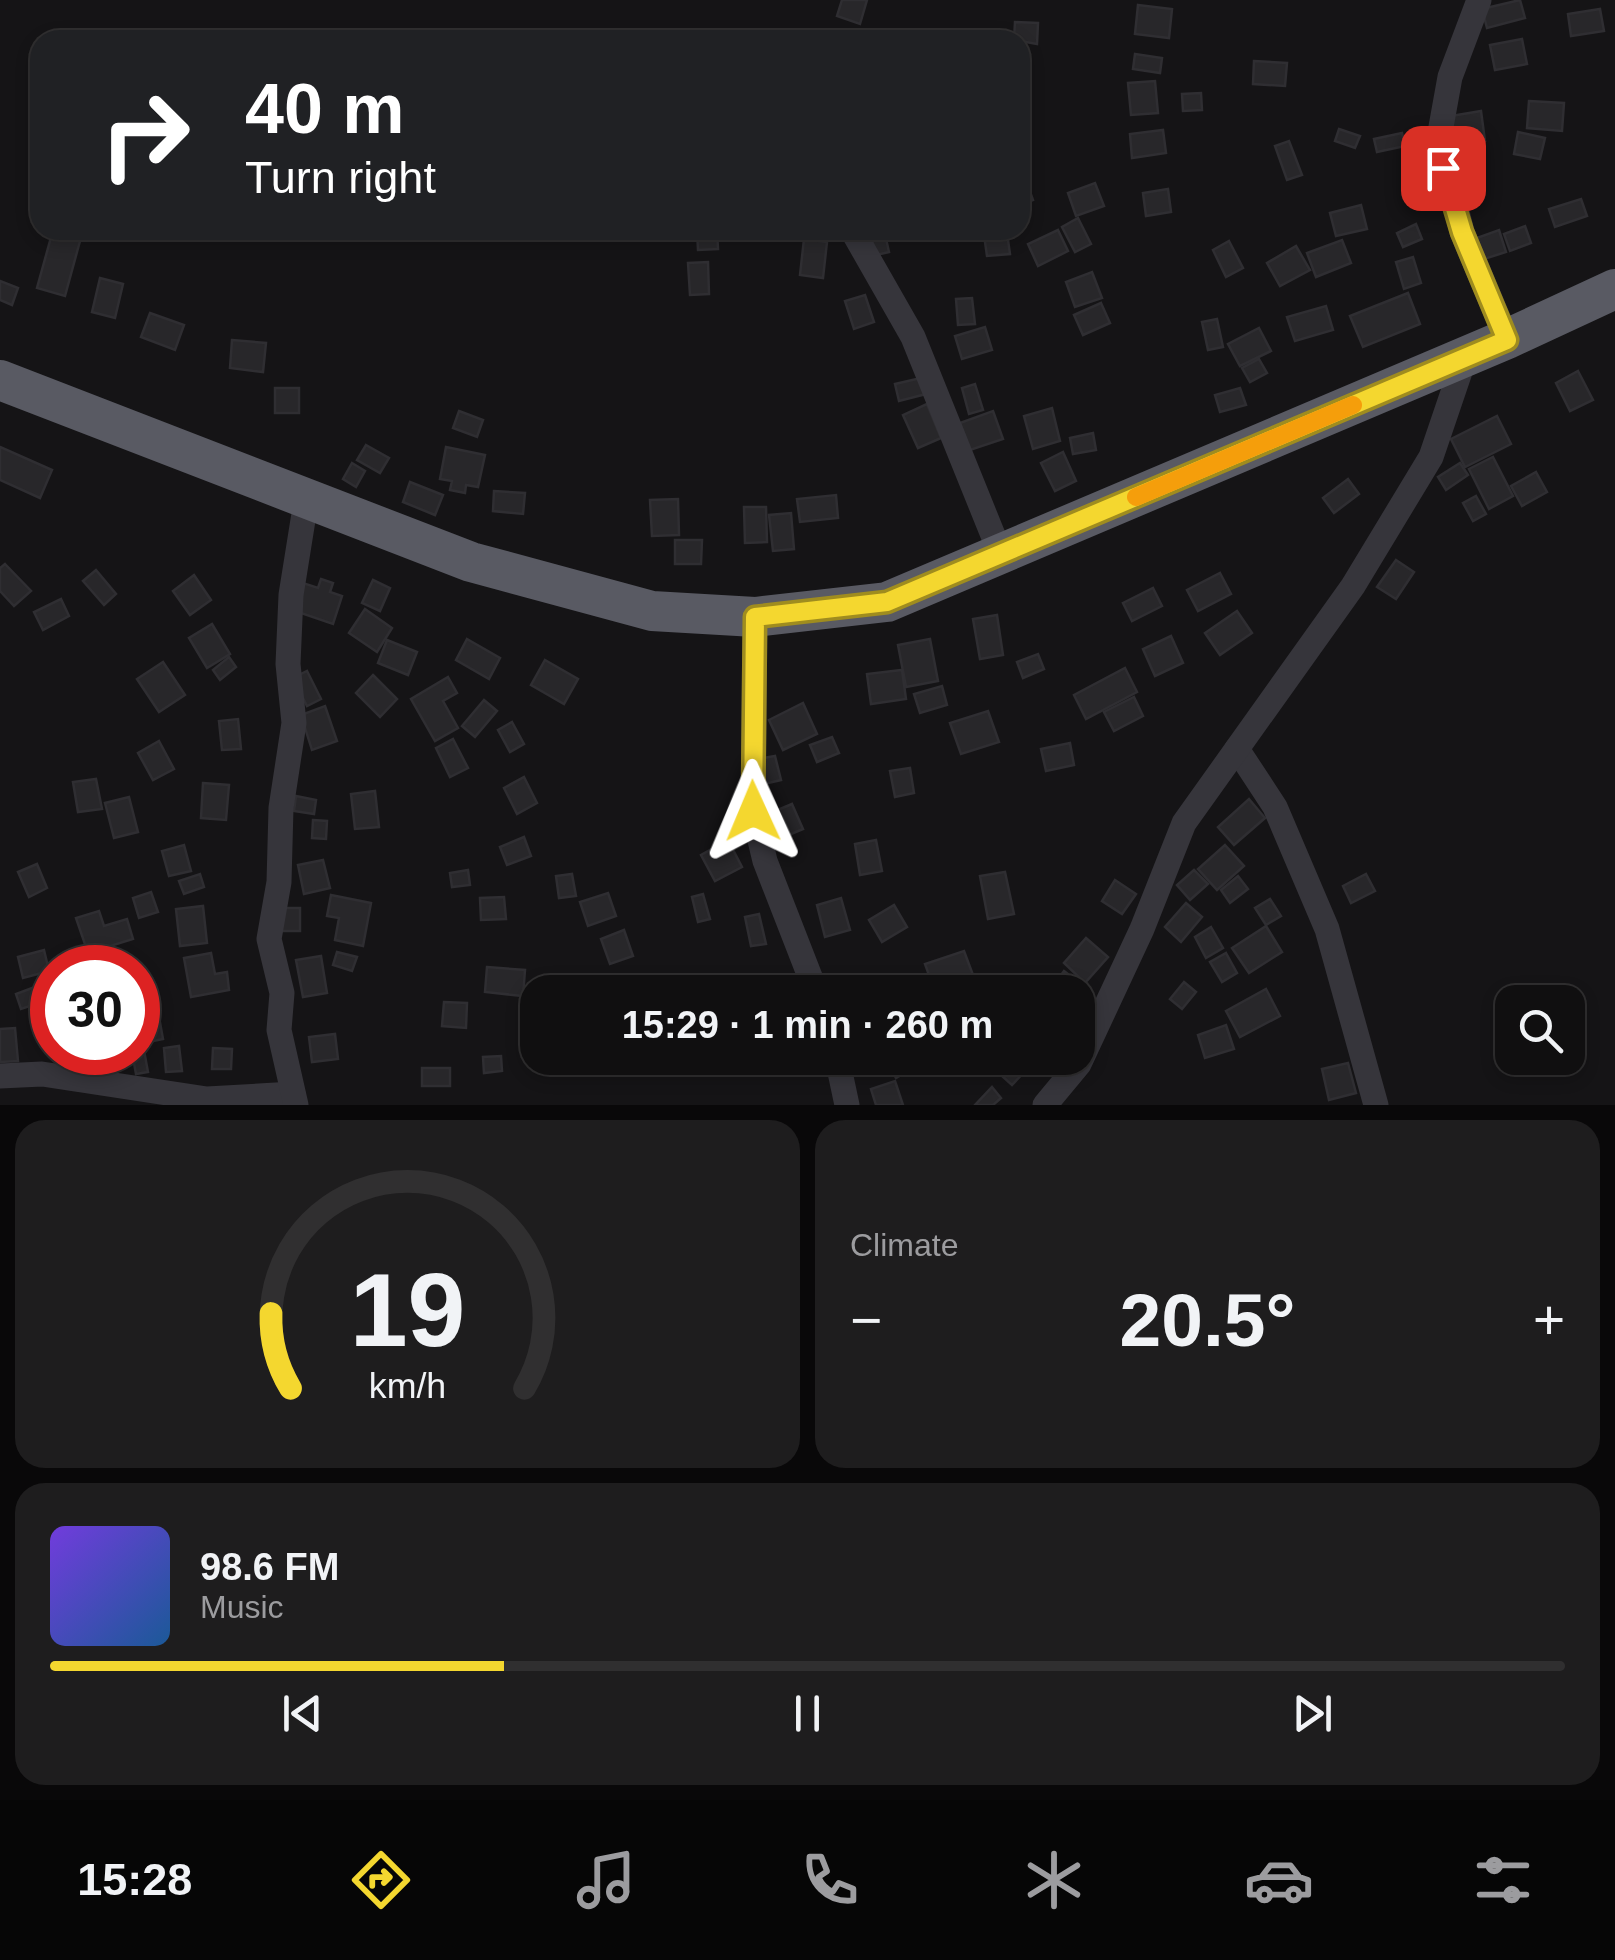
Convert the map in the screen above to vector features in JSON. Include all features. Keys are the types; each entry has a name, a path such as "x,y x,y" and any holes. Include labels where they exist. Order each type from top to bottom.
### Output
{"highway":[{"path":"0,380 307,495 471,562 652,610 755,617 887,602 1507,340 1615,289"}],"street":[{"path":"1479,0 1450,77 1438,138 1462,232 1507,340"},
{"path":"858,240 913,337 1001,555"},
{"path":"1046,1105 1078,1064 1142,929 1184,823 1353,586 1431,457 1465,357"},
{"path":"0,1076 42,1074 207,1099 294,1100 279,1030 282,993 269,939 279,882 281,808 294,723 288,664 291,595 307,495"},
{"path":"755,617 753,811 765,861 809,975"},
{"path":"1237,749 1274,807 1327,929 1376,1105"},
{"path":"841,1075 847,1105"}],"building":[{"path":"842,0 867,0 860,24 837,16"},
{"path":"1520,0 1525,18 1487,28 1482,9"},
{"path":"1138,5 1172,9 1169,38 1135,34"},
{"path":"1600,9 1604,31 1571,36 1568,14"},
{"path":"1015,22 1038,23 1037,44 1030,43 1030,30 1015,30"},
{"path":"1522,39 1527,64 1495,70 1490,45"},
{"path":"1135,54 1162,58 1160,73 1133,69"},
{"path":"1254,61 1287,63 1285,86 1253,84"},
{"path":"1155,81 1158,113 1131,115 1128,83"},
{"path":"1201,93 1202,110 1183,111 1182,94"},
{"path":"1529,101 1564,103 1562,131 1527,128"},
{"path":"1481,111 1485,141 1456,145 1451,116"},
{"path":"1339,129 1360,136 1355,148 1335,141"},
{"path":"1163,130 1166,153 1132,158 1130,134"},
{"path":"1518,132 1545,138 1540,159 1514,154"},
{"path":"1402,133 1405,146 1377,152 1374,139"},
{"path":"1289,141 1302,175 1287,180 1275,146"},
{"path":"1461,172 1479,173 1478,188 1460,187"},
{"path":"1095,183 1104,206 1076,216 1068,193"},
{"path":"1168,189 1171,212 1146,216 1143,193"},
{"path":"1581,199 1587,216 1555,227 1549,209"},
{"path":"1361,205 1367,229 1336,236 1330,213"},
{"path":"1078,218 1091,244 1075,252 1062,227"},
{"path":"1416,224 1422,239 1403,247 1397,233"},
{"path":"1525,226 1531,243 1510,251 1504,234"},
{"path":"1058,230 1068,251 1038,266 1028,244"},
{"path":"1499,230 1506,252 1481,260 1474,239"},
{"path":"50,240 80,240 65,296 37,288"},
{"path":"698,240 718,240 718,249 698,250"},
{"path":"804,240 827,242 823,278 800,275"},
{"path":"872,240 886,240 889,252 876,255"},
{"path":"985,240 1008,240 1010,254 987,256"},
{"path":"1342,240 1351,263 1316,277 1307,253"},
{"path":"1229,241 1243,268 1226,277 1213,250"},
{"path":"1296,246 1310,270 1280,286 1267,263"},
{"path":"1413,257 1421,283 1404,289 1396,262"},
{"path":"708,262 709,294 690,295 688,263"},
{"path":"1092,272 1102,298 1075,307 1066,282"},
{"path":"100,278 123,284 115,318 92,312"},
{"path":"0,281 18,288 12,305 0,300"},
{"path":"1408,293 1420,324 1363,347 1350,316"},
{"path":"865,295 874,322 854,329 845,301"},
{"path":"972,298 975,324 958,325 956,299"},
{"path":"1101,303 1110,323 1083,335 1074,315"},
{"path":"1326,306 1333,330 1295,341 1287,317"},
{"path":"150,313 184,325 175,350 141,337"},
{"path":"1217,319 1223,347 1208,350 1202,322"},
{"path":"985,327 992,350 962,359 955,336"},
{"path":"1259,328 1271,351 1240,366 1228,344"},
{"path":"232,340 266,343 263,372 230,368"},
{"path":"1259,359 1267,373 1250,382 1242,368"},
{"path":"1578,371 1593,400 1570,411 1556,383"},
{"path":"921,378 926,394 899,401 895,384"},
{"path":"975,384 983,410 969,414 962,388"},
{"path":"275,388 299,388 299,413 275,413"},
{"path":"1240,388 1246,405 1220,412 1215,395"},
{"path":"927,404 941,438 918,448 903,415"},
{"path":"1052,408 1060,441 1033,449 1024,416"},
{"path":"459,411 483,420 477,437 453,428"},
{"path":"993,411 1003,439 970,450 960,423"},
{"path":"1497,416 1511,444 1465,467 1451,439"},
{"path":"1093,433 1096,450 1073,454 1070,438"},
{"path":"366,445 389,458 380,473 357,460"},
{"path":"0,447 52,470 40,498 0,480"},
{"path":"446,447 485,455 478,487 466,485 465,493 450,490 452,481 440,479"},
{"path":"1063,452 1076,481 1055,491 1041,463"},
{"path":"1493,457 1513,496 1489,509 1469,469"},
{"path":"352,463 365,471 356,487 343,479"},
{"path":"1460,463 1468,475 1446,490 1438,477"},
{"path":"1536,472 1547,492 1522,506 1511,486"},
{"path":"1348,479 1359,494 1334,513 1323,498"},
{"path":"410,482 443,495 435,515 403,502"},
{"path":"494,491 525,493 523,514 493,511"},
{"path":"836,495 838,518 800,522 797,499"},
{"path":"1476,496 1486,514 1473,521 1463,503"},
{"path":"678,499 679,535 652,536 650,500"},
{"path":"744,507 766,507 767,542 745,543"},
{"path":"791,513 794,549 773,551 769,515"},
{"path":"675,540 702,540 701,564 675,564"},
{"path":"1396,560 1414,572 1396,599 1377,587"},
{"path":"5,564 31,591 14,606 0,591 0,568"},
{"path":"96,570 116,594 104,605 83,581"},
{"path":"1220,573 1231,594 1198,611 1187,590"},
{"path":"194,575 211,600 190,615 173,591"},
{"path":"321,579 333,583 330,592 342,596 333,624 295,611 303,583 318,588"},
{"path":"373,580 390,588 380,611 362,603"},
{"path":"1153,588 1162,606 1132,621 1123,603"},
{"path":"61,599 69,616 43,630 34,612"},
{"path":"365,609 392,628 377,652 349,633"},
{"path":"1237,611 1252,633 1220,655 1205,633"},
{"path":"997,615 1003,655 980,659 973,619"},
{"path":"212,624 230,654 207,668 189,638"},
{"path":"1171,636 1183,663 1155,676 1143,649"},
{"path":"467,639 500,658 489,679 456,660"},
{"path":"930,639 938,681 906,687 898,645"},
{"path":"387,640 417,652 408,675 378,663"},
{"path":"1038,654 1044,669 1023,678 1017,662"},
{"path":"229,657 236,667 220,680 213,670"},
{"path":"545,660 578,679 564,704 531,685"},
{"path":"163,662 185,695 159,712 137,679"},
{"path":"1125,668 1137,692 1086,719 1074,695"},
{"path":"902,670 906,699 871,704 867,674"},
{"path":"307,671 321,699 307,706 293,678"},
{"path":"373,675 397,699 380,717 356,693"},
{"path":"448,677 457,693 443,701 458,728 435,741 411,699"},
{"path":"942,686 947,705 920,713 914,694"},
{"path":"1134,697 1143,716 1114,731 1104,712"},
{"path":"484,700 497,711 475,737 462,726"},
{"path":"803,703 817,734 783,750 769,720"},
{"path":"325,706 337,741 312,750 301,715"},
{"path":"988,711 999,742 961,754 950,723"},
{"path":"238,719 241,749 222,750 219,721"},
{"path":"512,722 524,744 510,752 498,730"},
{"path":"832,737 839,753 817,762 810,745"},
{"path":"453,739 468,768 450,777 436,748"},
{"path":"159,741 174,769 153,780 138,753"},
{"path":"1070,743 1074,765 1046,771 1041,749"},
{"path":"775,756 781,780 764,784 758,759"},
{"path":"910,768 914,793 895,797 890,771"},
{"path":"524,777 537,803 517,814 504,788"},
{"path":"96,779 102,809 78,812 73,782"},
{"path":"203,783 229,785 226,820 201,818"},
{"path":"375,791 379,827 355,829 351,794"},
{"path":"296,796 316,800 314,814 294,811"},
{"path":"129,797 138,832 114,838 105,803"},
{"path":"1249,799 1265,818 1234,845 1218,827"},
{"path":"792,804 803,829 779,839 768,814"},
{"path":"313,820 327,821 326,839 312,838"},
{"path":"524,837 531,856 507,865 500,847"},
{"path":"728,840 742,867 715,881 701,855"},
{"path":"876,840 882,871 860,875 855,844"},
{"path":"184,845 191,871 169,876 162,851"},
{"path":"1225,845 1244,866 1217,890 1198,869"},
{"path":"323,860 330,888 304,894 298,865"},
{"path":"37,864 47,888 29,897 18,872"},
{"path":"468,870 470,885 452,887 450,873"},
{"path":"1194,870 1208,884 1190,900 1177,885"},
{"path":"1005,872 1014,914 988,919 980,876"},
{"path":"200,874 204,887 184,894 179,881"},
{"path":"572,874 576,896 559,898 556,876"},
{"path":"1366,874 1375,891 1351,903 1343,886"},
{"path":"1238,876 1248,889 1230,903 1221,890"},
{"path":"1115,880 1136,894 1122,914 1102,901"},
{"path":"151,892 158,912 139,918 133,898"},
{"path":"608,893 616,916 588,926 580,902"},
{"path":"703,894 710,919 698,922 692,897"},
{"path":"331,895 371,903 363,946 335,940 339,918 327,916"},
{"path":"504,897 506,919 481,920 480,898"},
{"path":"841,898 850,930 825,937 817,905"},
{"path":"1270,899 1281,916 1266,925 1255,908"},
{"path":"1186,903 1202,917 1181,942 1165,927"},
{"path":"894,905 907,927 882,942 869,920"},
{"path":"203,906 207,943 180,946 176,909"},
{"path":"277,908 300,908 300,931 277,931"},
{"path":"99,911 104,926 127,919 133,939 114,945 85,945 76,918"},
{"path":"759,914 766,944 751,946 745,917"},
{"path":"1266,926 1282,952 1249,973 1232,948"},
{"path":"1211,927 1223,948 1206,958 1195,937"},
{"path":"624,930 633,956 610,964 601,939"},
{"path":"1086,938 1108,957 1092,975 1077,975 1064,963"},
{"path":"964,951 973,975 929,975 925,964"},
{"path":"337,952 357,957 352,971 333,965"},
{"path":"211,953 215,974 227,972 229,990 191,997 184,958"},
{"path":"1226,953 1237,973 1222,982 1210,962"},
{"path":"30,954 30,976 23,978 18,957"},
{"path":"321,956 327,993 303,997 296,960"},
{"path":"487,967 525,970 525,975 520,975 520,996 485,992"},
{"path":"1184,982 1196,992 1182,1009 1170,999"},
{"path":"30,989 30,1006 21,1009 16,994"},
{"path":"1266,989 1280,1016 1240,1037 1226,1011"},
{"path":"444,1002 467,1003 466,1028 442,1026"},
{"path":"1226,1025 1234,1049 1205,1058 1198,1035"},
{"path":"15,1028 18,1061 0,1062 0,1029"},
{"path":"335,1034 338,1059 312,1062 309,1037"},
{"path":"179,1046 182,1071 166,1072 164,1048"},
{"path":"213,1048 232,1049 231,1069 212,1069"},
{"path":"501,1056 502,1071 484,1073 483,1057"},
{"path":"1348,1063 1356,1093 1329,1100 1322,1069"},
{"path":"422,1068 450,1068 450,1086 422,1086"},
{"path":"1001,1075 1021,1075 1012,1085"},
{"path":"895,1081 903,1105 876,1105 871,1089"},
{"path":"992,1087 1001,1098 993,1105 975,1105"}],"slow traffic":[{"path":"1136,497 1353,405"}],"route":[{"path":"753,811 755,617 887,602 1507,340 1462,232 1443,168"}]}
